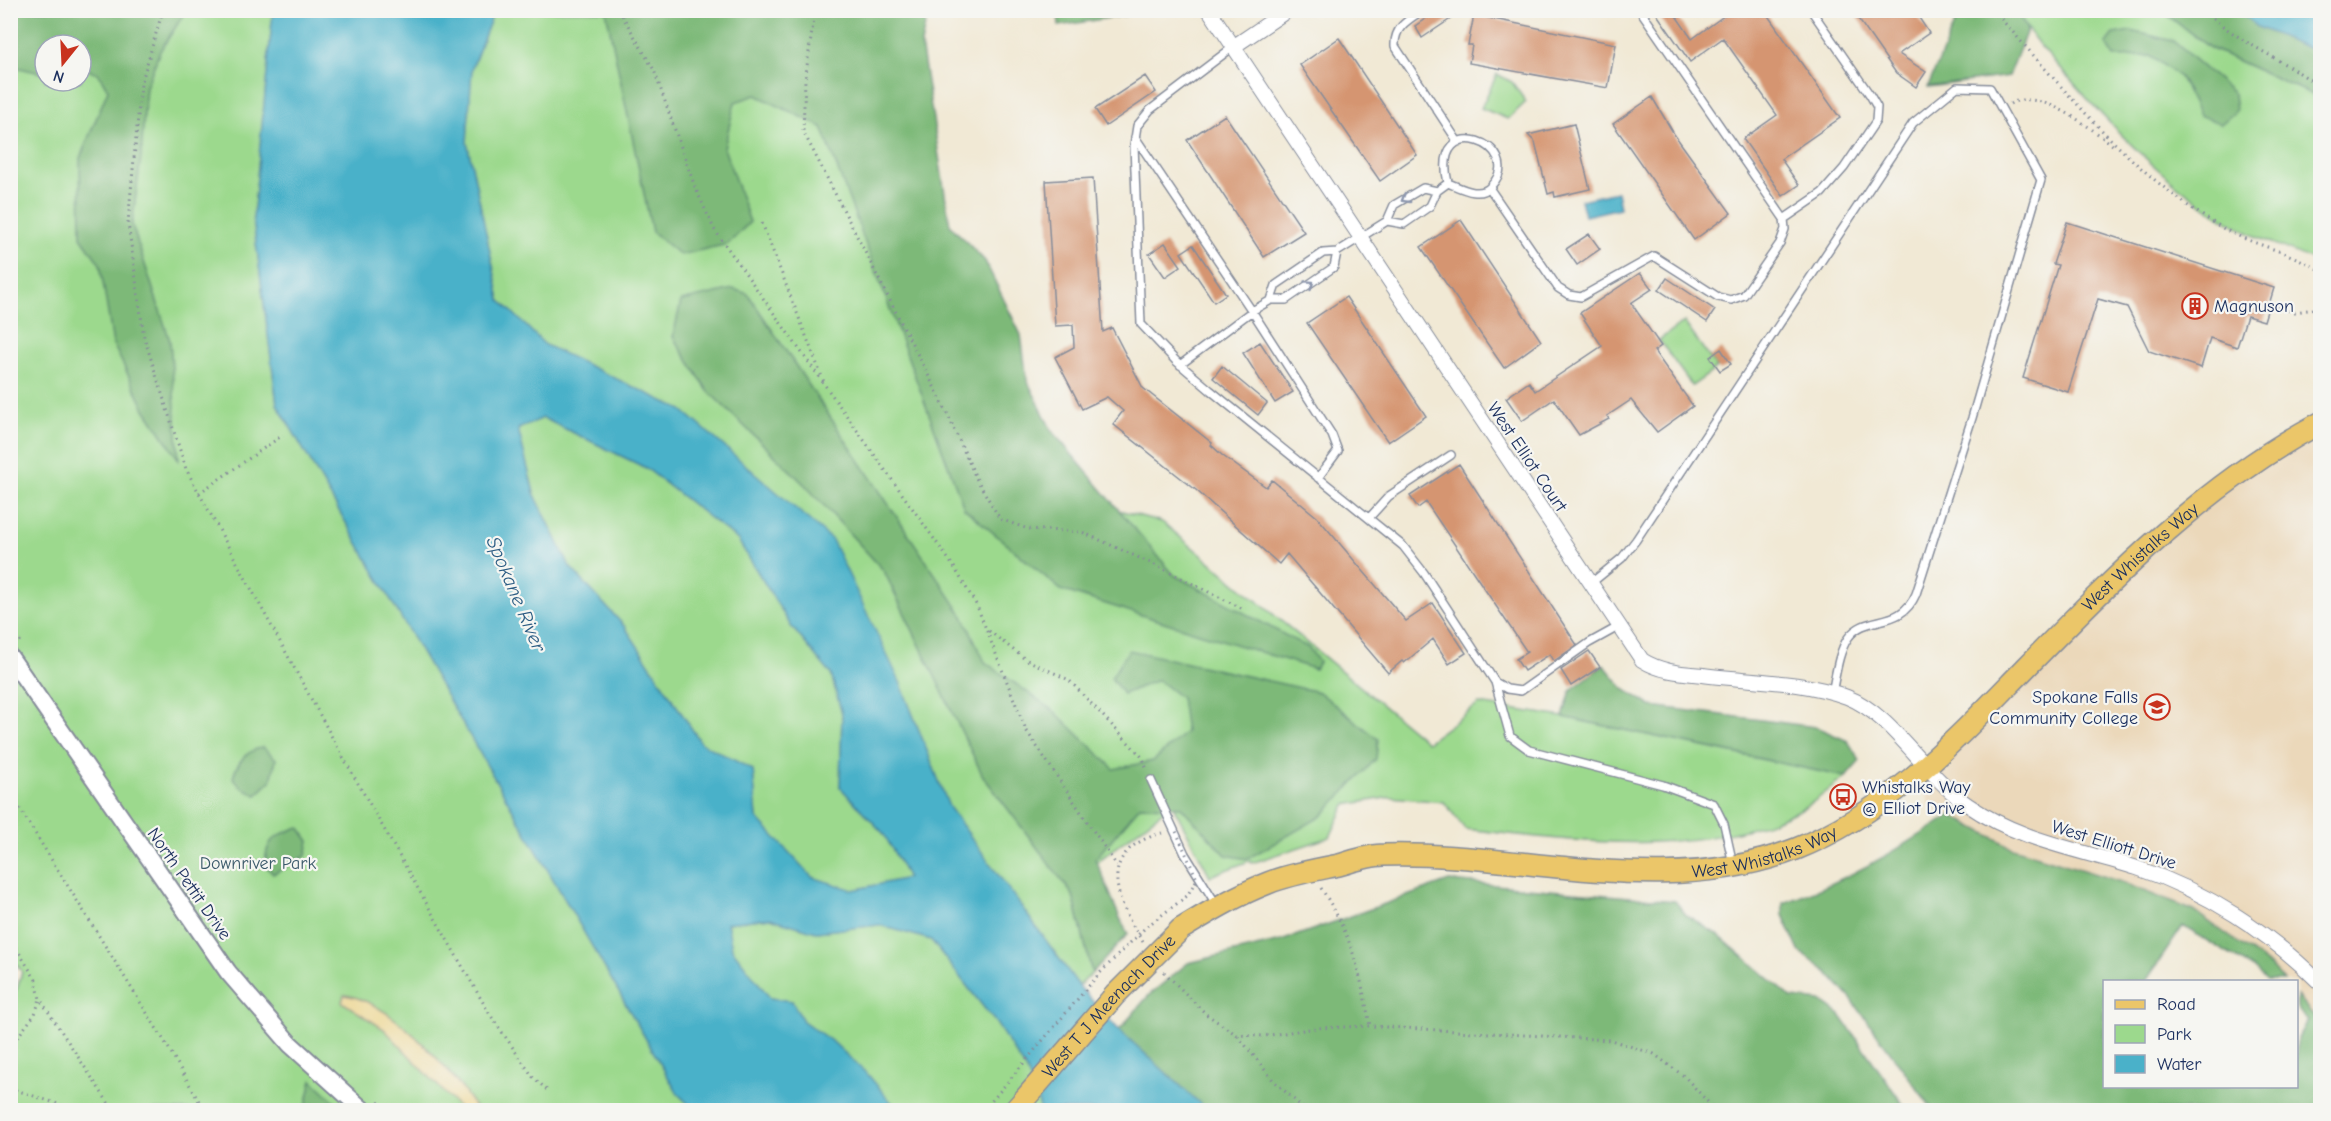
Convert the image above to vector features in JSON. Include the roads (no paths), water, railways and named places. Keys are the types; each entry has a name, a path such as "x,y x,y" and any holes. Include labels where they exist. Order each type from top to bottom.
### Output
{"main road":[{"name":"West Whistalks Way","path":"1310,871 1380,855 1457,857 1646,874 1694,872 1734,866 1794,850 1836,830 1882,802 1925,767 1985,712 2166,530 2271,449 2320,423"},
{"name":"West T J Meenach Drive","path":"1015,1110 1115,995 1181,929 1218,906 1271,882 1310,871"}],"street":[{"name":"West Elliot Court","path":"1209,10 1639,656 1661,669 1832,693 1852,700 1878,717 1925,767"},
{"path":"1233,47 1288,10"},
{"name":"North Pettit Drive","path":"18,653 228,972 290,1044 363,1110"},
{"name":"West Elliott Drive","path":"1925,767 1968,805 2021,834 2159,876 2214,902 2264,934 2320,983"}],"lane":[{"path":"1423,10 1402,24 1395,38 1395,46 1458,142"},
{"path":"1490,189 1558,288 1575,296 1581,297 1654,256 1718,297 1731,300 1744,295 1780,243 1785,229 1784,219 1640,10"},
{"path":"1784,219 1822,193 1844,168 1875,121 1877,107 1811,10"},
{"path":"1233,47 1150,110 1137,126 1142,324 1180,365 1369,518 1410,555 1496,682 1510,736 1529,750 1663,785 1714,804 1724,824 1734,866"},
{"path":"1590,584 1622,558 1636,540 1913,123 1957,87 1990,88 2041,180 1975,408 1913,600 1900,615 1859,628 1848,638 1842,651 1832,693"},
{"path":"1136,137 1332,435 1338,451 1318,478"},
{"path":"1467,140 1483,143 1493,149 1501,162 1498,177 1490,189 1479,193 1448,183 1444,165 1446,155 1458,142 1467,140"},
{"path":"1387,221 1404,224 1430,206 1437,191 1448,183"},
{"path":"1271,300 1276,285 1323,253 1337,252 1387,221 1394,205 1423,188 1437,191"},
{"path":"1180,365 1252,311 1271,300 1286,300 1334,267 1337,252"},
{"path":"1369,518 1389,496 1451,455"},
{"path":"1496,682 1507,689 1521,691 1589,643 1618,627"},
{"path":"1151,780 1185,854 1218,906"}],"water":[{"name":"Spokane River","path":"273,11 494,11 472,68 467,142 500,300 545,345 682,410 832,540 900,682 949,807 1079,986 1119,1030 1207,1110 1041,1110 1027,1071 996,1023 931,940 879,925 816,932 770,918 727,923 732,949 770,998 792,1001 803,1021 834,1043 869,1076 898,1110 695,1110 678,1094 277,404 253,219","holes":["543,418 646,468 738,540 791,626 831,674 842,714 840,787 884,834 908,878 853,890 812,877 757,818 753,770 701,743 625,627 570,567 534,493 518,429"]},
{"path":"2238,11 2320,11 2320,53 2258,27"},
{"path":"1617,192 1620,208 1585,216 1581,200"}],"place":[{"name":"Magnuson","path":"2195,306"},
{"name":"Spokane Falls Community College","path":"2157,707"},
{"name":"Whistalks Way @ Elliot Drive","path":"1843,797"}],"park label":[{"name":"Downriver Park","path":"258,863"}]}
